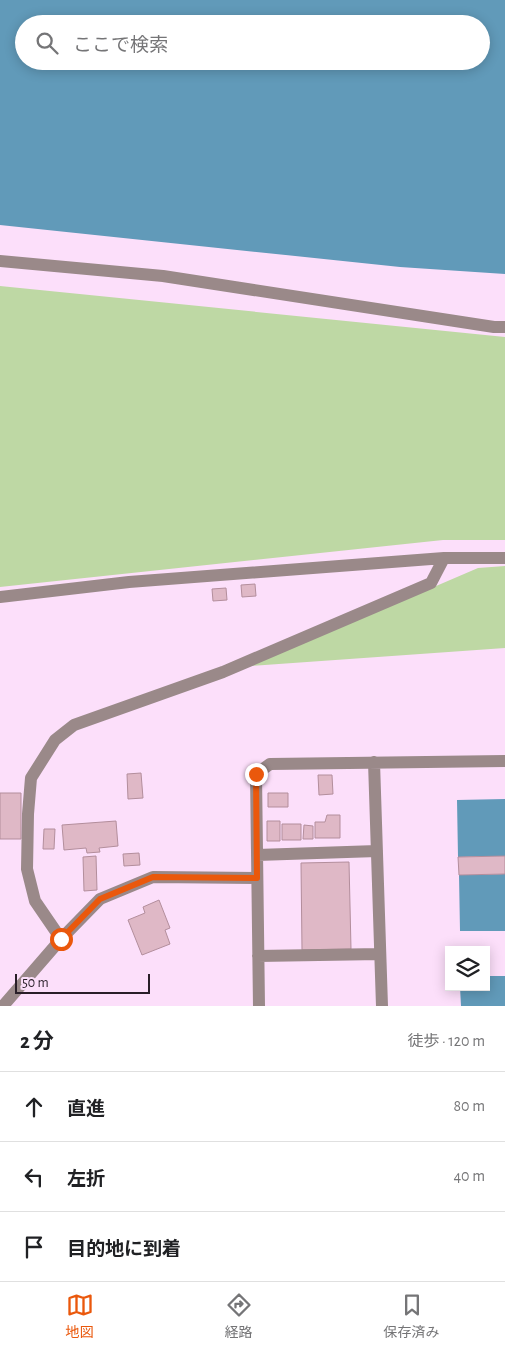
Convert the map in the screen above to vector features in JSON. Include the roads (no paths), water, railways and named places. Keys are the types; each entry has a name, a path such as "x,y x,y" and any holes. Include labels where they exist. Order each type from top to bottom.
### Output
{"street":[{"path":"0,261 163,276 499,327 505,339"},
{"path":"0,597 129,582 444,558 505,558"},
{"path":"61,939 35,901 28,869 30,778 55,740 74,726 223,672 432,583 444,558"},
{"path":"259,1006 256,774 270,764 505,761"},
{"path":"374,762 382,1006"},
{"path":"257,855 377,851"},
{"path":"3,1006 61,939 100,899 153,877 257,878"},
{"path":"258,956 380,954"}],"water":[{"path":"0,0 505,0 505,274 400,267 0,225"},
{"path":"505,799 505,856 458,857 457,800"},
{"path":"505,874 505,931 460,931 459,875"},
{"path":"490,976 505,976 505,1006 461,1006 460,991 490,991"}]}
